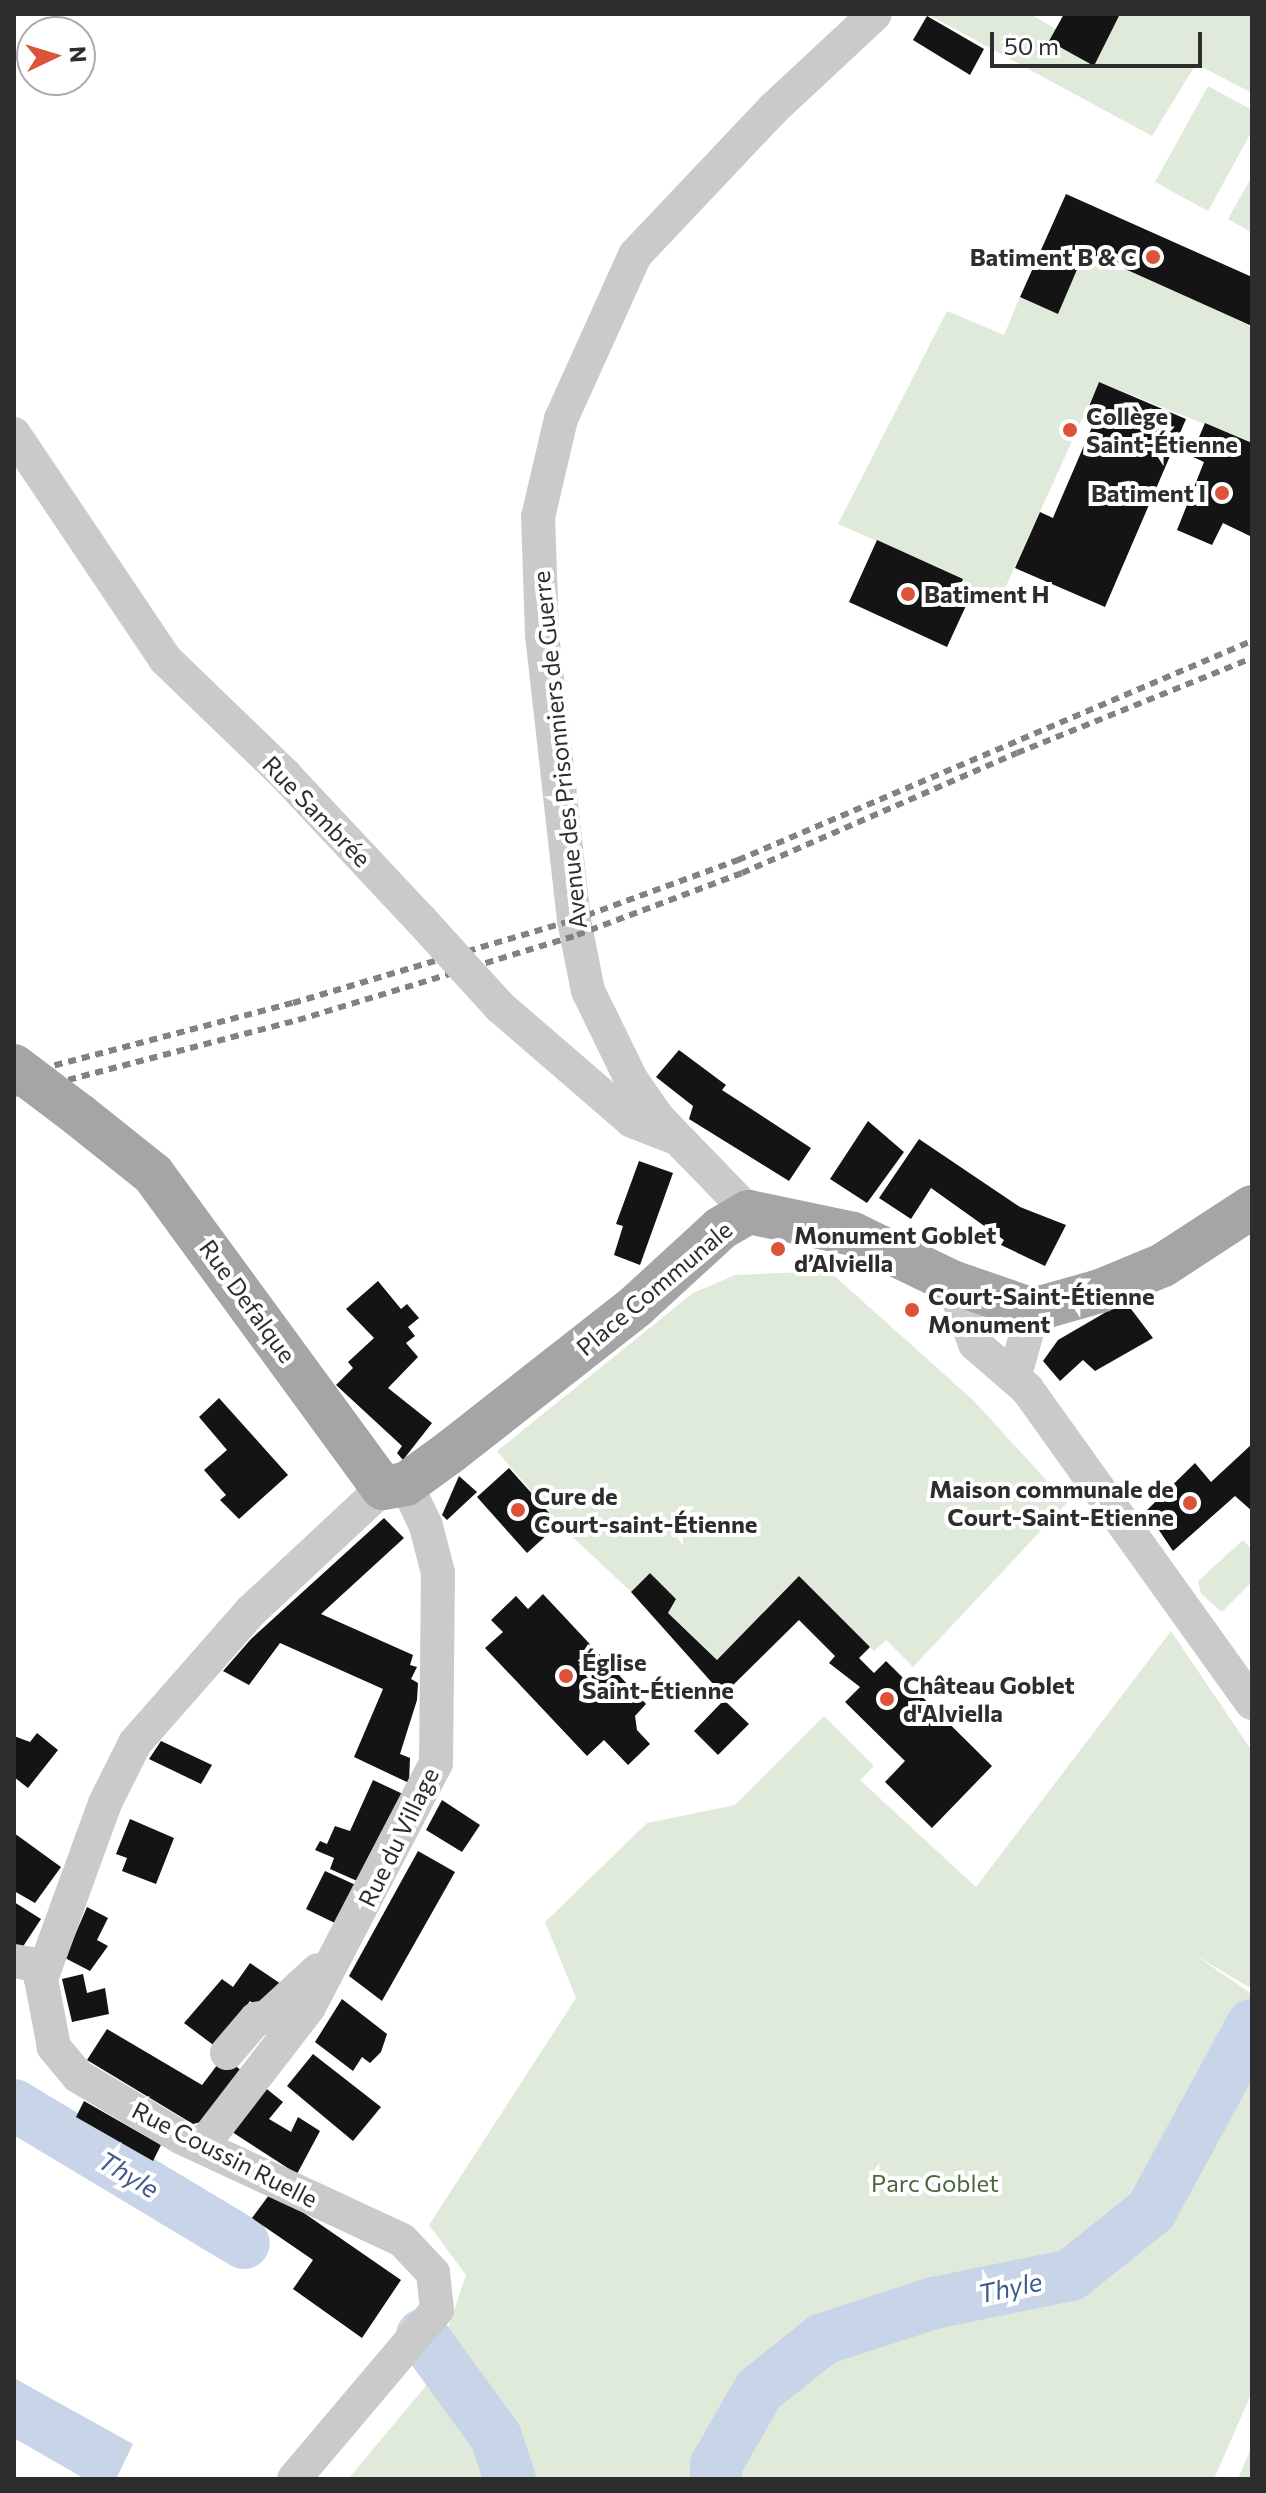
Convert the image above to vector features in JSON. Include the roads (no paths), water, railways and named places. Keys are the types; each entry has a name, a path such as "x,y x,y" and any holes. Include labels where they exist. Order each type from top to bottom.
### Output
{"main road":[{"name":"Rue Defalque","path":"14,1066 153,1174 395,1486"},
{"path":"1033,1310 1121,1284 1163,1265 1252,1207"},
{"name":"Place Communale","path":"395,1486 636,1306 721,1228 749,1212 853,1234 952,1282 1033,1310"}],"street":[{"name":"Avenue des Prisonniers de Guerre","path":"749,1212 673,1137 631,1079 585,978 542,635 538,517 561,419 635,255 773,109 875,14"},
{"name":"Rue Sambrée","path":"14,434 165,659 286,776 500,1007 632,1121 673,1137"},
{"path":"952,1282 975,1344 1015,1375 1252,1703"},
{"path":"1015,1375 1033,1310"},
{"name":"Rue du Village","path":"202,2146 293,2029 338,1955 421,1798 440,1739 438,1573 426,1526 395,1486"},
{"name":"Rue Coussin Ruelle","path":"294,2479 437,2310 433,2273 402,2240 202,2146 78,2076 61,2060 42,1995 29,1964 113,1782 135,1743 251,1611 395,1486"},
{"path":"227,2053 256,2019 267,2017 338,1955"}],"water":[{"path":"14,2378 133,2444 116,2479 85,2479 14,2438"}],"waterway":[{"name":"Thyle","path":"716,2479 716,2465 759,2390 823,2339 934,2303 1071,2275 1151,2211 1252,2025"},
{"name":"Thyle","path":"14,2105 244,2243"},
{"name":"Thyle","path":"422,2335 496,2437 510,2479"}],"railway":[{"path":"14,1076 293,1003 574,920 738,860 1252,641"},
{"path":"14,1094 298,1020 577,935 742,873 1017,753 1252,658"}],"place":[{"name":"Batiment B & C","path":"1153,257"},
{"name":"Collège Saint-Étienne","path":"1070,430"},
{"name":"Batiment I","path":"1222,493"},
{"name":"Batiment H","path":"908,594"},
{"name":"Monument Goblet d’Alviella","path":"778,1249"},
{"name":"Court-Saint-Étienne Monument","path":"912,1310"},
{"name":"Maison communale de Court-Saint-Etienne","path":"1190,1503"},
{"name":"Cure de Court-saint-Étienne","path":"518,1510"},
{"name":"Église Saint-Étienne","path":"566,1676"},
{"name":"Château Goblet d'Alviella","path":"887,1699"}],"park label":[{"name":"Parc Goblet","path":"935,2183"}]}
